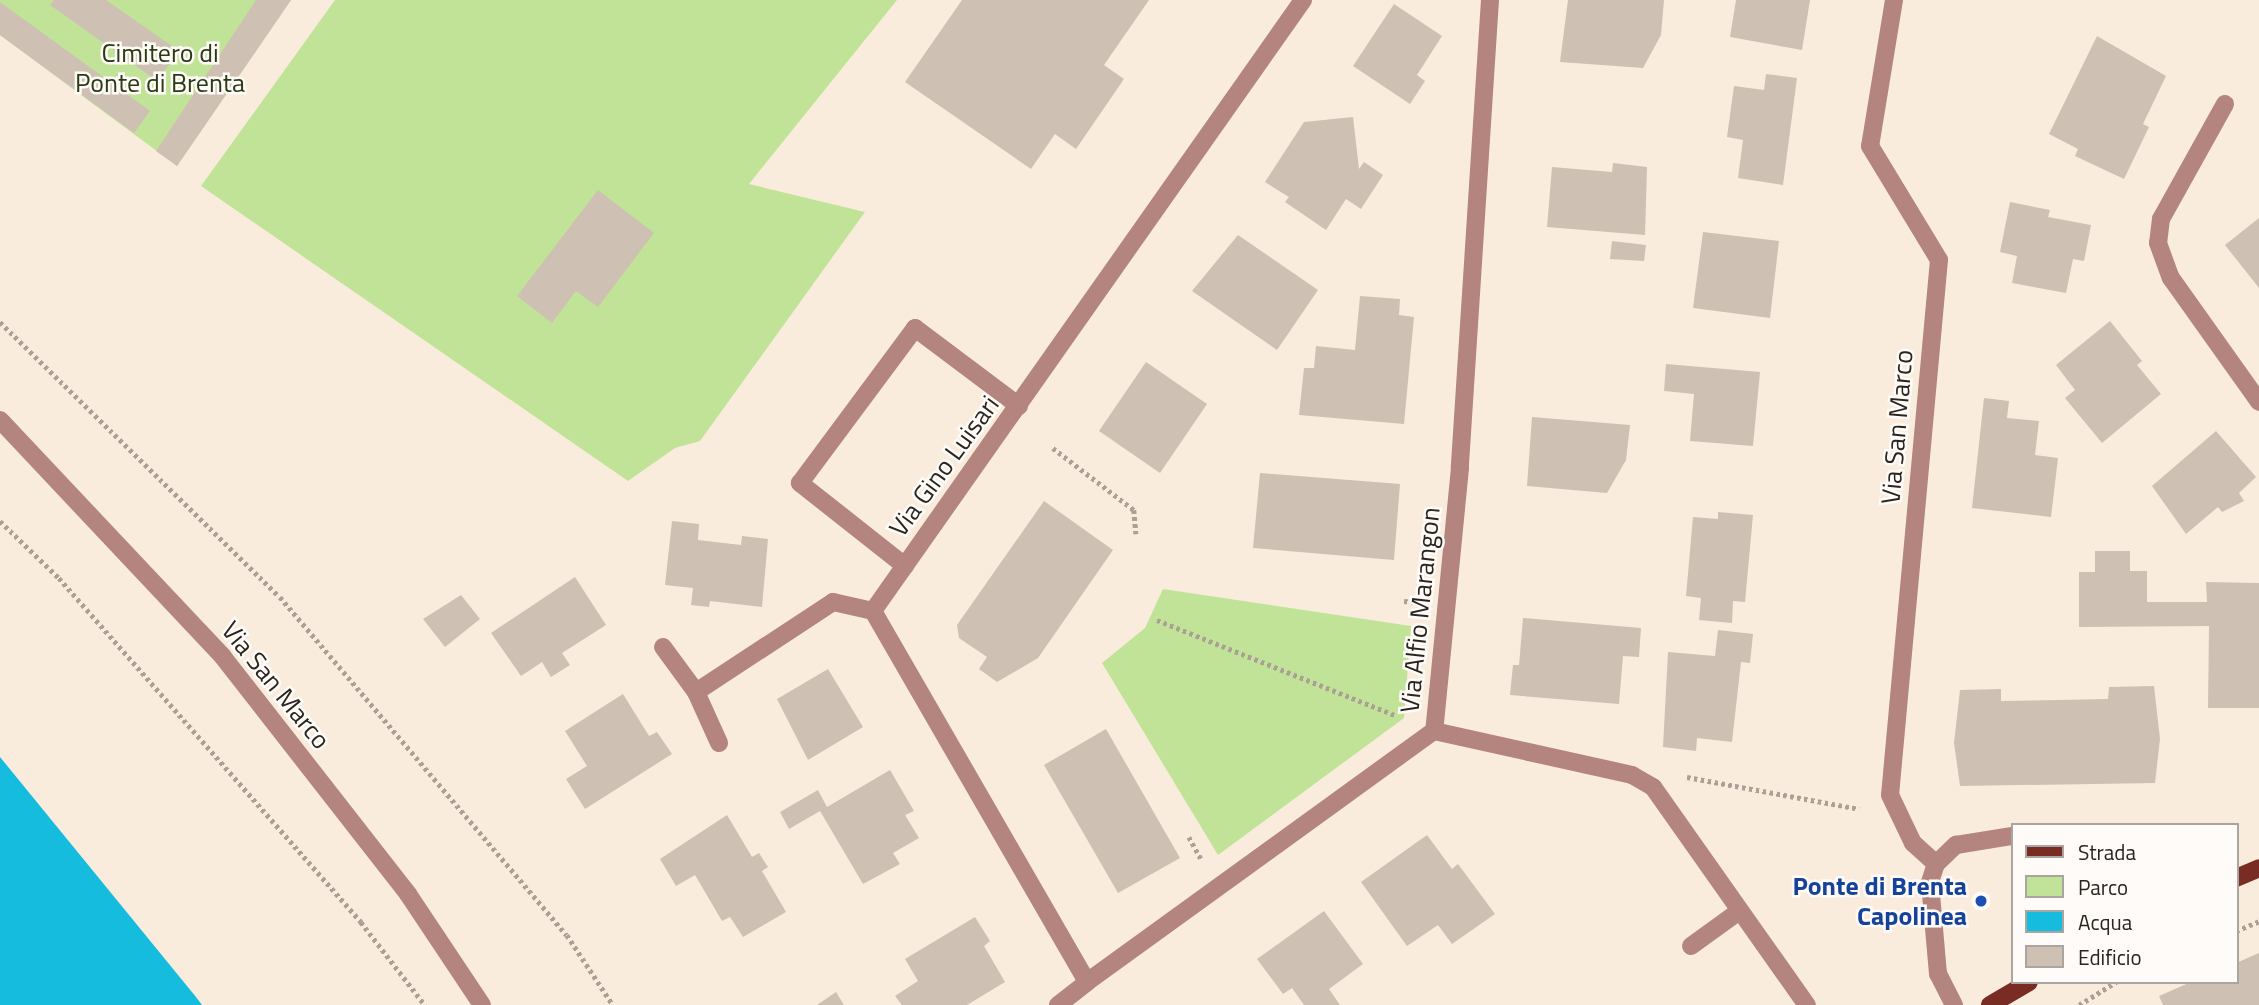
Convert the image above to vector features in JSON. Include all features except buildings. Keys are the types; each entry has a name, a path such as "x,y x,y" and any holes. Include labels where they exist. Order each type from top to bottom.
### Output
{"main road":[{"path":"2238,877 2259,868"},
{"path":"1990,1005 2026,984"}],"street":[{"name":"Via Gino Luisari","path":"873,611 1303,0"},
{"name":"Via Alfio Marangon","path":"1490,0 1460,468 1434,731 1632,775 1653,787"},
{"name":"Via San Marco","path":"1894,0 1870,146 1939,260 1890,795 1913,843 1936,864"},
{"path":"2225,104 2161,219 2158,243 2172,278 2259,402"},
{"path":"905,566 800,483 915,328 1019,406"},
{"name":"Via San Marco","path":"0,421 223,657 408,894 482,1005"},
{"path":"696,692 833,602 873,611 1087,982"},
{"path":"663,647 696,692 719,743"},
{"path":"1058,1005 1434,731"},
{"path":"1653,787 1738,912 1807,1005"},
{"path":"1954,1005 1938,974 1930,882 1936,864 1956,845 2010,836"},
{"path":"1691,946 1738,912"}],"path":[{"path":"0,322 280,597 567,935 613,1005"},
{"path":"1053,448 1133,510 1136,534"},
{"path":"0,521 77,598 361,922 425,1005"},
{"path":"1157,620 1408,720"},
{"path":"1653,787 1670,773 1836,808 1859,810 1858,798"},
{"path":"2238,930 2259,921"},
{"path":"2080,1005 2113,984"}],"green space":[{"name":"Cimitero di Ponte di Brenta","path":"0,0 291,0 177,166 0,35"},
{"path":"335,0 897,0 749,184 865,212 700,441 675,448 628,481 201,186"},
{"path":"1163,589 1411,626 1404,718 1218,855 1102,663 1145,628"}],"water":[{"path":"0,757 196,997 202,1005 0,1005"}],"place":[{"name":"Ponte di Brenta Capolinea","path":"1981,901"}]}
